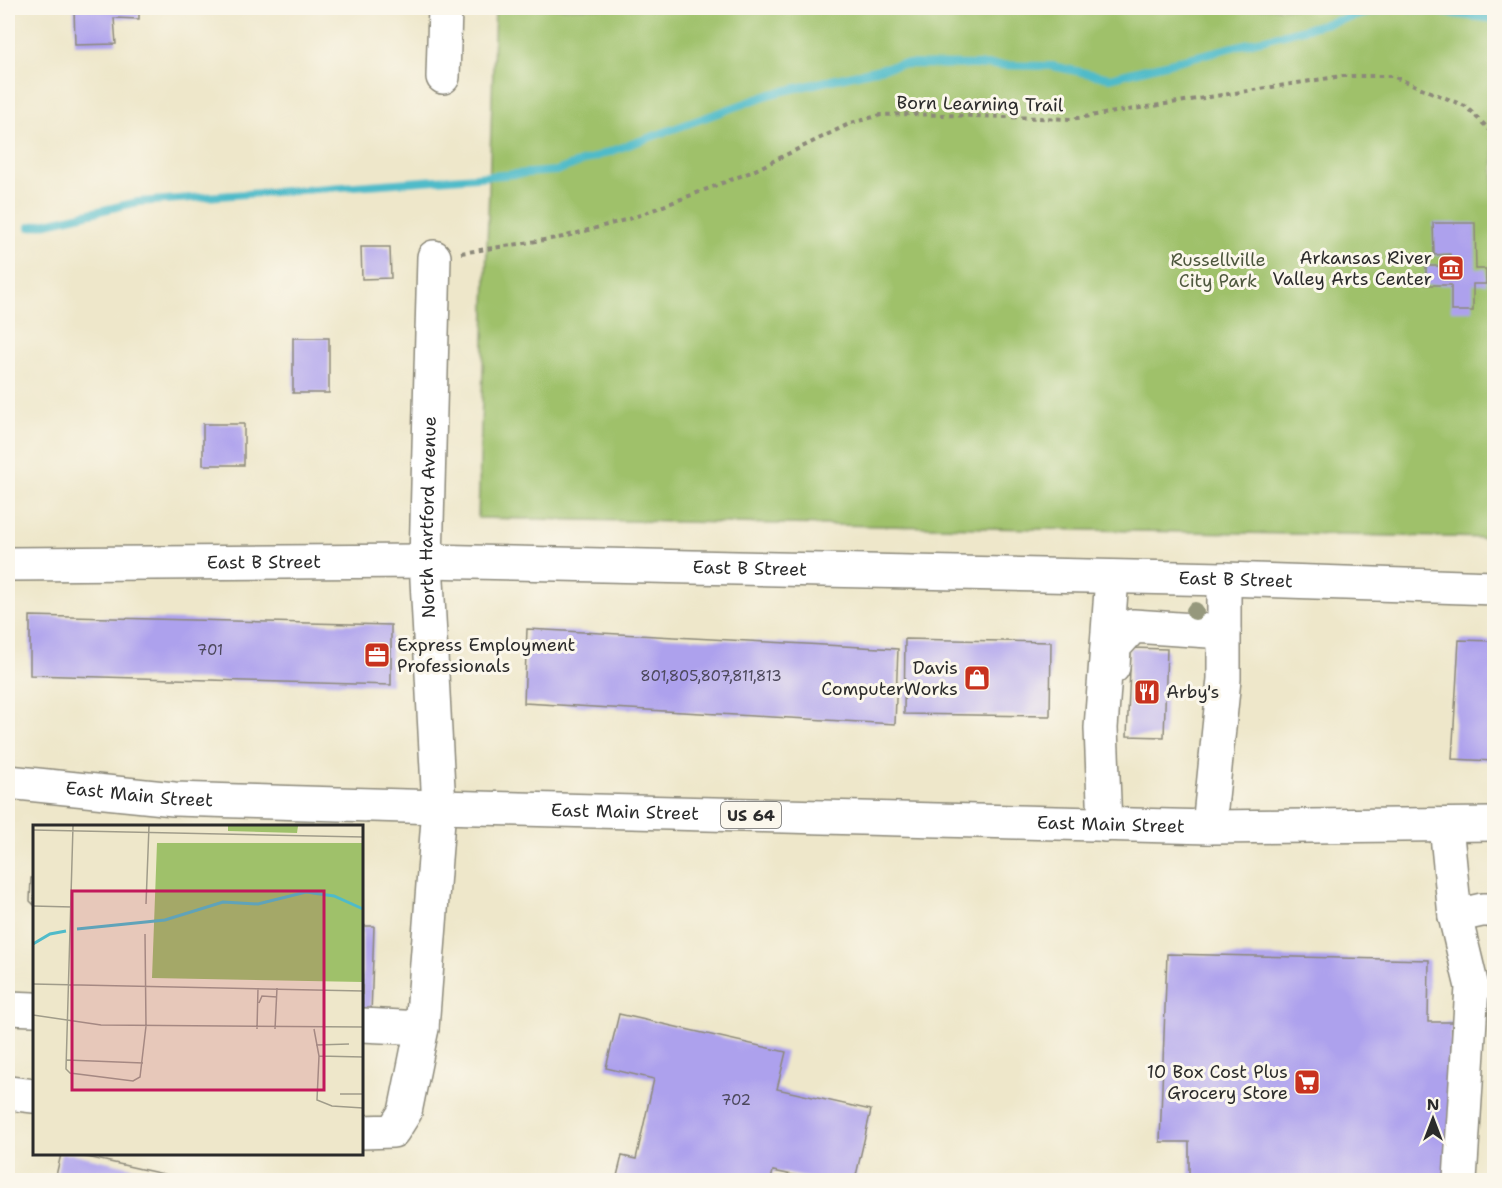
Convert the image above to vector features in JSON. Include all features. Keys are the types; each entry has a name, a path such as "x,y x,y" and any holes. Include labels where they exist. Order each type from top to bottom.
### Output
{"street":[{"path":"442,77 445,8"},
{"name":"North Hartford Avenue","path":"363,1132 393,1131 405,1112 422,1028 439,807 426,561 434,257"},
{"name":"East B Street","path":"8,564 426,561 1224,579 1494,588"},
{"path":"1105,825 1101,738 1112,577"},
{"path":"1209,827 1224,678 1224,579"},
{"path":"1101,738 1110,724 1114,647 1133,627 1224,632"},
{"name":"East Main Street","path":"8,782 174,799 439,807 1209,827 1494,824"},
{"path":"1446,825 1455,916 1483,985 1460,1180"},
{"path":"1455,916 1482,910 1494,910"},
{"path":"8,1008 33,1009"},
{"path":"363,1025 422,1028"},
{"path":"8,1093 33,1096"}],"path":[{"name":"Born Learning Trail","path":"434,257 563,237 632,218 751,172 850,123 881,115 1071,119 1342,76 1392,76 1465,106 1494,134"}],"green space":[{"name":"Russellville City Park","path":"495,8 1494,8 1494,538 478,518"}],"building":[{"path":"74,8 139,8 139,19 114,18 116,44 75,45"},
{"name":"Arkansas River Valley Arts Center","path":"1433,223 1475,223 1476,269 1486,269 1486,284 1473,284 1473,311 1451,311 1451,285 1426,285 1426,266 1450,266 1450,254 1434,255"},
{"path":"361,247 390,247 391,278 362,279"},
{"path":"293,338 329,338 329,393 293,393"},
{"path":"203,424 244,424 244,465 203,465"},
{"path":"30,616 391,625 391,685 30,675"},
{"path":"527,629 898,649 895,724 524,703"},
{"name":"Davis ComputerWorks","path":"905,639 1051,642 1050,716 904,714"},
{"path":"1459,640 1494,641 1494,761 1452,759"},
{"name":"Arby's","path":"1131,648 1167,649 1164,737 1127,736"},
{"path":"31,878 33,878 33,904 30,901"},
{"path":"363,926 374,926 371,1015 363,1015"},
{"name":"10 Box Cost Plus Grocery Store","path":"1167,954 1429,960 1428,1022 1452,1022 1449,1180 1189,1180 1189,1142 1160,1142"},
{"path":"619,1014 786,1052 777,1089 871,1110 855,1180 817,1180 773,1171 771,1180 616,1180 622,1156 636,1159 654,1079 606,1068"},
{"path":"61,1155 78,1155 190,1180 55,1180"}],"waterway":[{"path":"30,227 138,202 556,171 771,94 901,64 1052,66 1110,78 1387,8"},
{"path":"1407,8 1494,19"}],"place":[{"name":"Arkansas River Valley Arts Center","path":"1451,268"},
{"name":"Express Employment Professionals","path":"377,655"},
{"name":"Davis ComputerWorks","path":"977,678"},
{"name":"Arby's","path":"1147,692"},
{"name":"10 Box Cost Plus Grocery Store","path":"1307,1082"}]}
